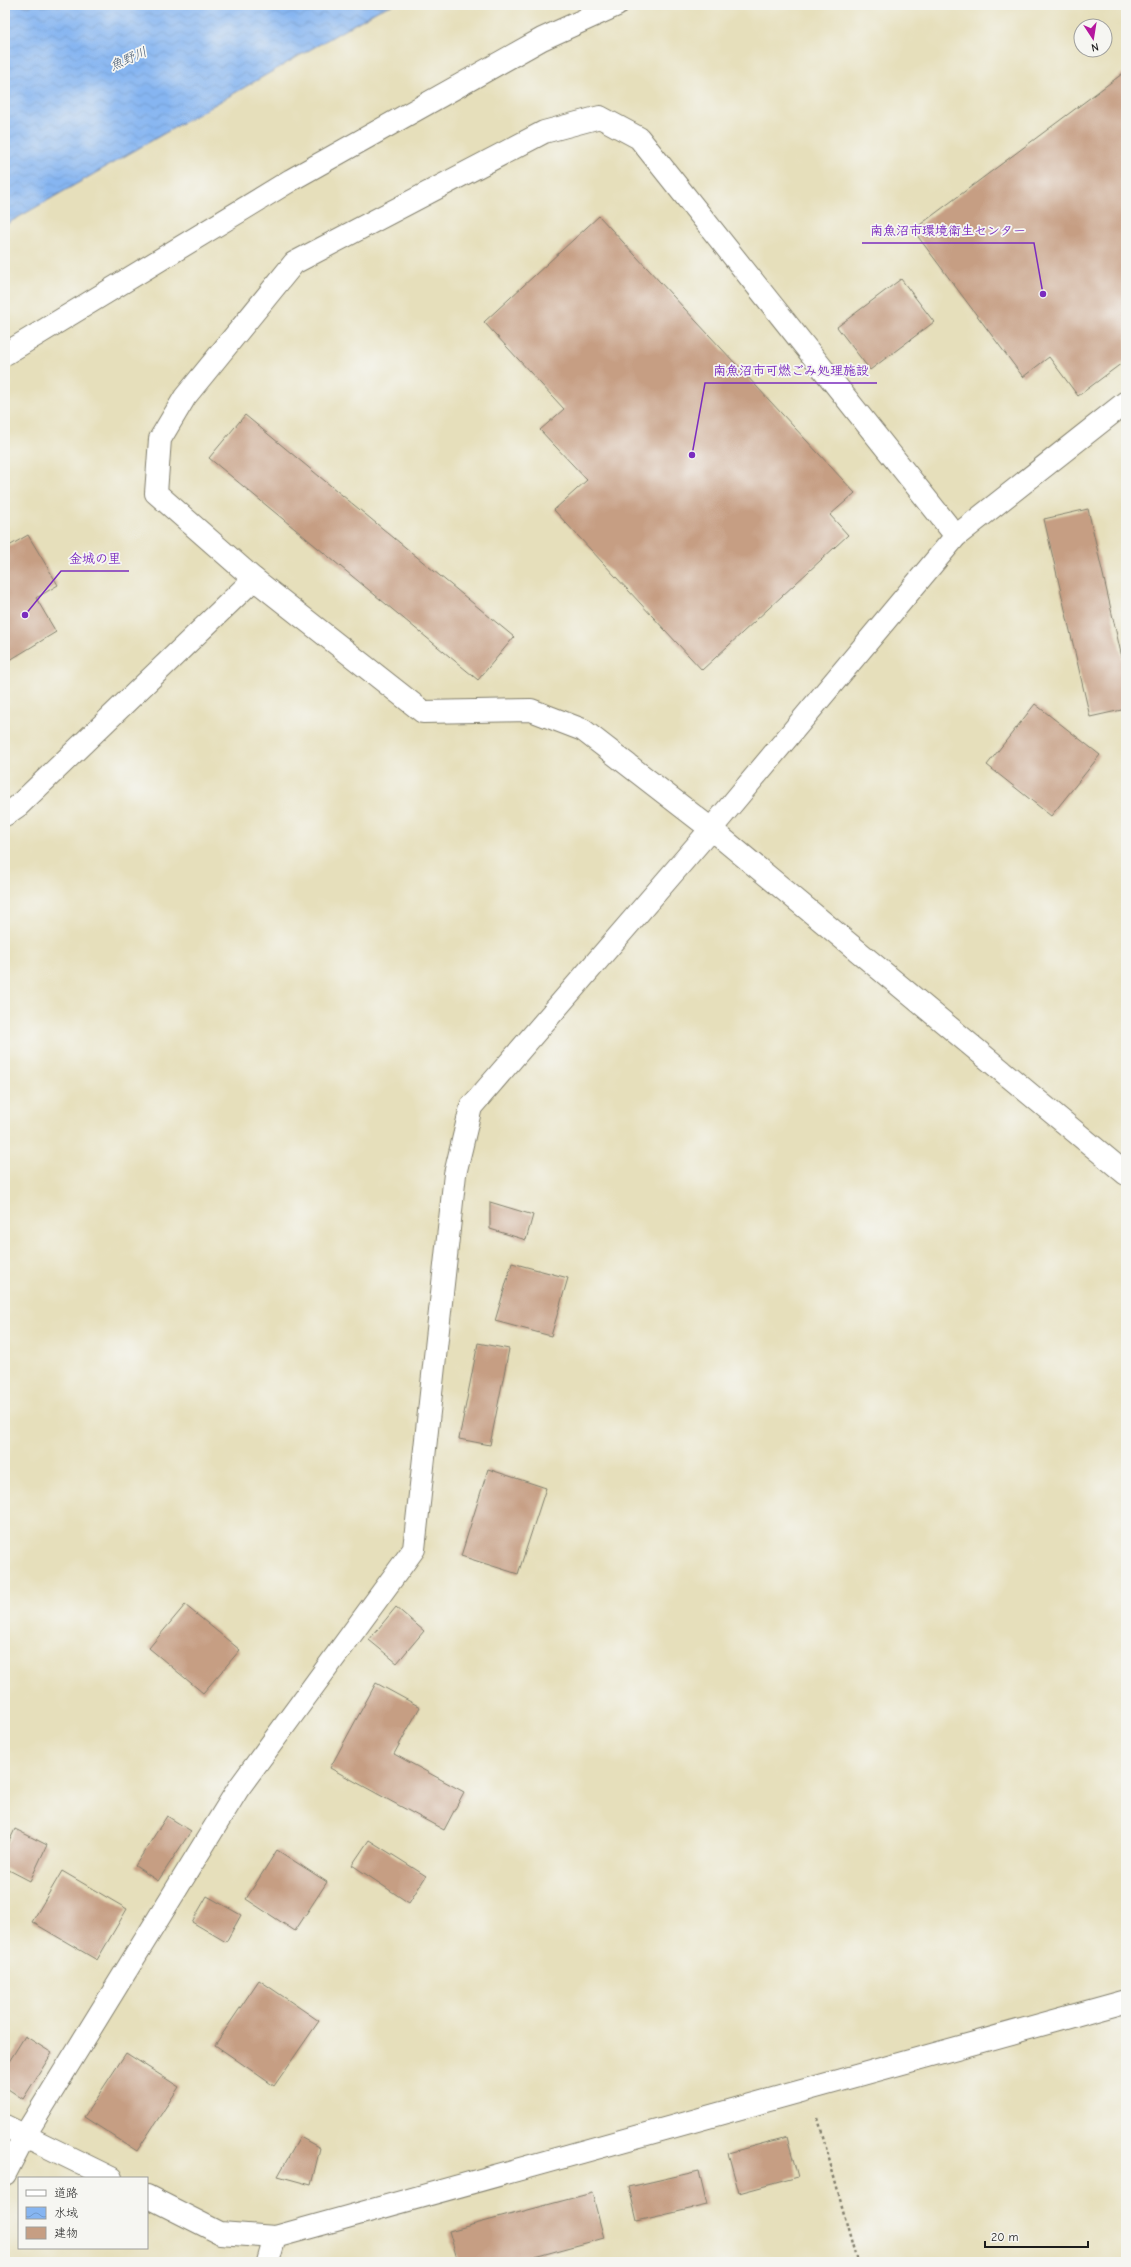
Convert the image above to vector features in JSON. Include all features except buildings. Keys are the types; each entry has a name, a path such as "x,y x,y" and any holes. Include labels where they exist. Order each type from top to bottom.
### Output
{"street":[{"path":"5,354 291,180 536,43 617,5"},
{"path":"956,536 639,138 600,117 544,132 294,263 185,397 160,439 156,493 254,579 423,712 531,710 583,730 711,829 1126,1174"},
{"path":"5,2174 25,2134 238,1789 414,1549 455,1174 471,1107 711,829 956,536 1126,402"},
{"path":"5,815 24,800 254,579"},
{"path":"148,2197 220,2233 275,2237 1126,2001"},
{"path":"5,2126 25,2134 109,2177"},
{"path":"268,2262 275,2237"}],"path":[{"path":"810,2088 857,2262"}],"water":[{"name":"魚野川","path":"5,5 392,5 379,10 5,225"}],"place":[{"name":"南魚沼市環境衛生センター","path":"1043,294"},
{"name":"南魚沼市可燃ごみ処理施設","path":"692,455"},
{"name":"金城の里","path":"25,615"}]}
